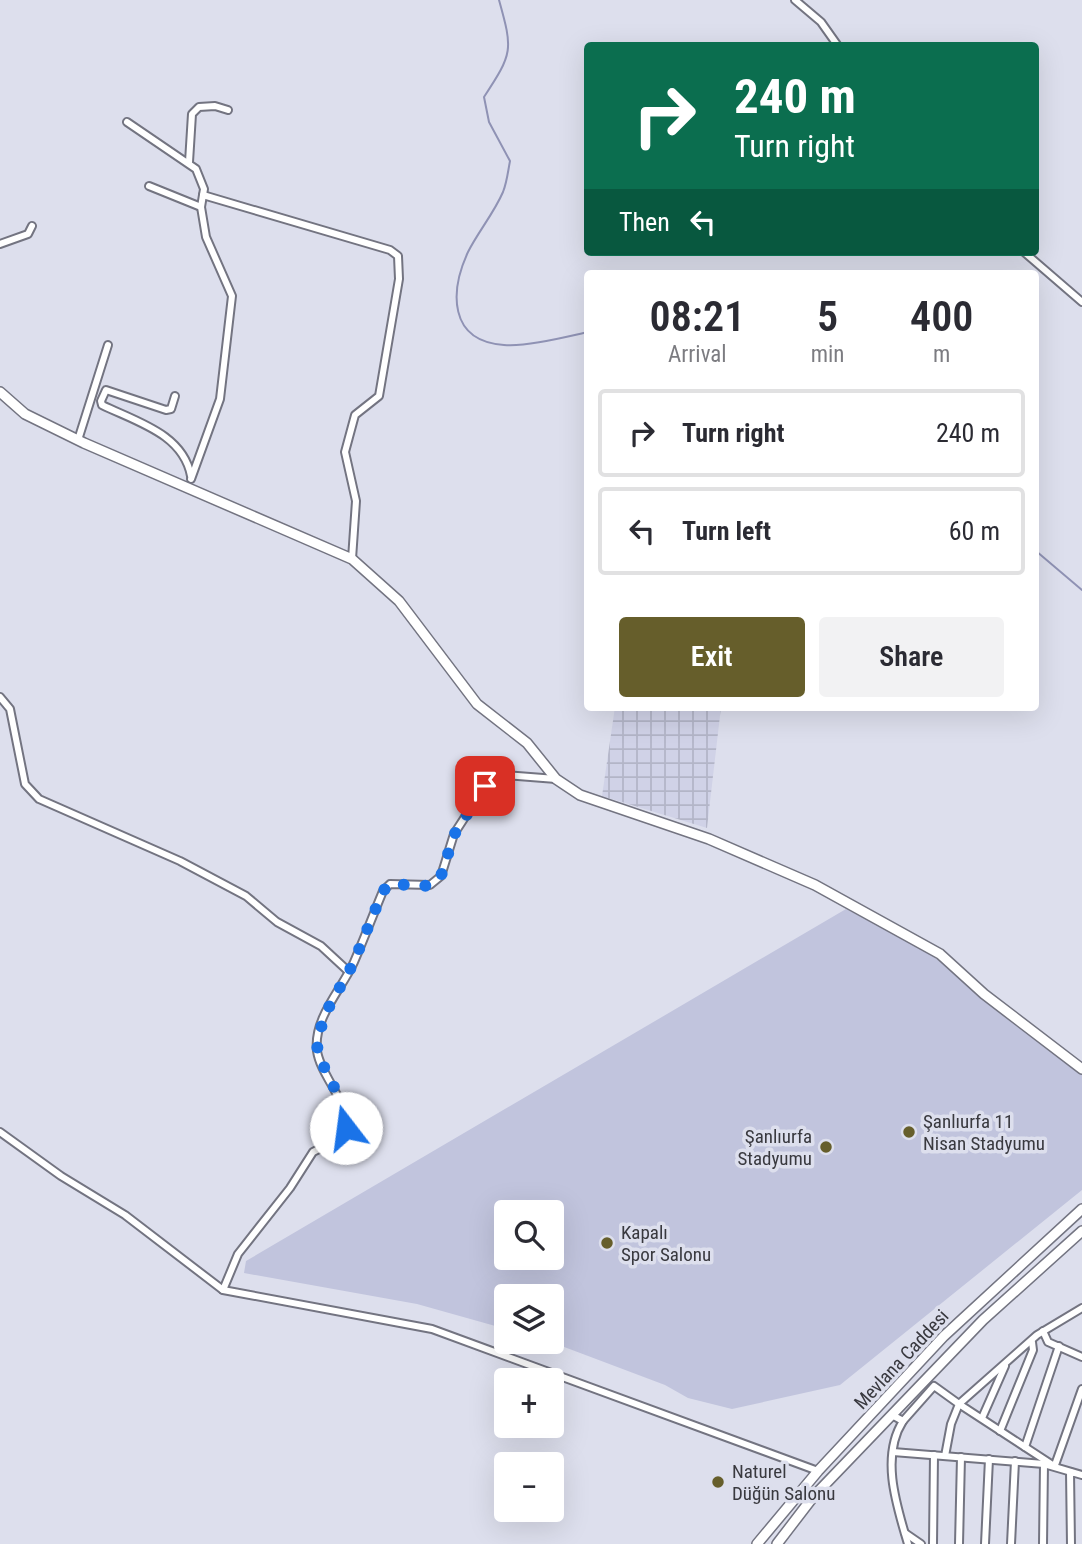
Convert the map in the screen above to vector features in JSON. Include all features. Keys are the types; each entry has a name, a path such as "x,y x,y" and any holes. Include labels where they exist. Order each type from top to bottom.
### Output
{"street":[{"path":"795,0 821,22 835,42"},
{"path":"189,162 192,114 199,107 215,106 228,110"},
{"path":"127,122 189,162 204,188 201,208 206,237 232,296 233,306 220,399 191,484"},
{"path":"149,186 201,208"},
{"path":"204,195 390,250 398,256 399,279 379,396 355,415 345,452 356,501 352,559"},
{"path":"0,244 21,237 32,226"},
{"path":"1029,256 1082,302"},
{"path":"78,440 107,345"},
{"path":"175,396 171,409 166,410 106,390 101,401 103,405 174,441 189,466 191,484"},
{"path":"0,392 25,414 78,440 191,484 352,559 400,601 477,704 527,743 556,779 580,795 716,842 815,885 940,954 984,994 1082,1069"},
{"path":"0,697 10,709 25,784 39,799 180,861 246,896 277,922 321,946 348,971"},
{"path":"223,1290 239,1254 290,1188 313,1152 343,1137 346,1128 337,1093 317,1053 325,1014 348,971 383,891 390,884 430,886 441,876 454,835 485,786 505,775 556,779"},
{"path":"0,1132 125,1215 223,1290 432,1329 818,1471"},
{"name":"Mevlana Caddesi","path":"757,1544 818,1471 944,1336 1082,1209"},
{"path":"776,1544 813,1497 983,1320 1082,1231"},
{"path":"945,1456 951,1424 959,1404 1042,1331 1082,1308"},
{"path":"1042,1331 1048,1342 1082,1357"},
{"path":"1000,1431 1033,1350 1032,1342"},
{"path":"1025,1447 1059,1346"},
{"path":"982,1418 1006,1363"},
{"path":"908,1544 892,1481 893,1452 904,1421 934,1387 1054,1465 1082,1475"},
{"path":"1054,1465 1082,1389"},
{"path":"892,1415 904,1421"},
{"path":"893,1452 1054,1465"},
{"path":"933,1544 934,1455"},
{"path":"958,1544 961,1457"},
{"path":"985,1544 989,1459"},
{"path":"1011,1544 1015,1461"},
{"path":"1043,1544 1044,1464"},
{"path":"1070,1472 1071,1544"},
{"path":"904,1532 921,1544"}],"shaded area":[{"path":"614,711 721,711 707,828 602,796"},
{"path":"846,909 924,949 1082,1073 1082,1190 840,1385 732,1409 688,1398 665,1385 564,1347 564,1284 494,1284 494,1326 417,1304 244,1273 246,1261"}],"waterway":[{"path":"499,0 507,30 508,51 501,70 484,97 489,122 510,161 503,192 462,267 458,282 458,312 463,324 472,334 504,345 534,343 584,333"},
{"path":"1039,554 1082,590"}],"place":[{"name":"Şanlıurfa 11 Nisan Stadyumu","path":"909,1132"},
{"name":"Şanlıurfa Stadyumu","path":"826,1147"},
{"name":"Kapalı Spor Salonu","path":"607,1243"},
{"name":"Naturel Düğün Salonu","path":"718,1482"}],"route":[{"path":"346,1128 337,1093 317,1053 325,1014 353,964 383,891 390,884 399,883 430,886 441,876 454,835 485,786"}]}
